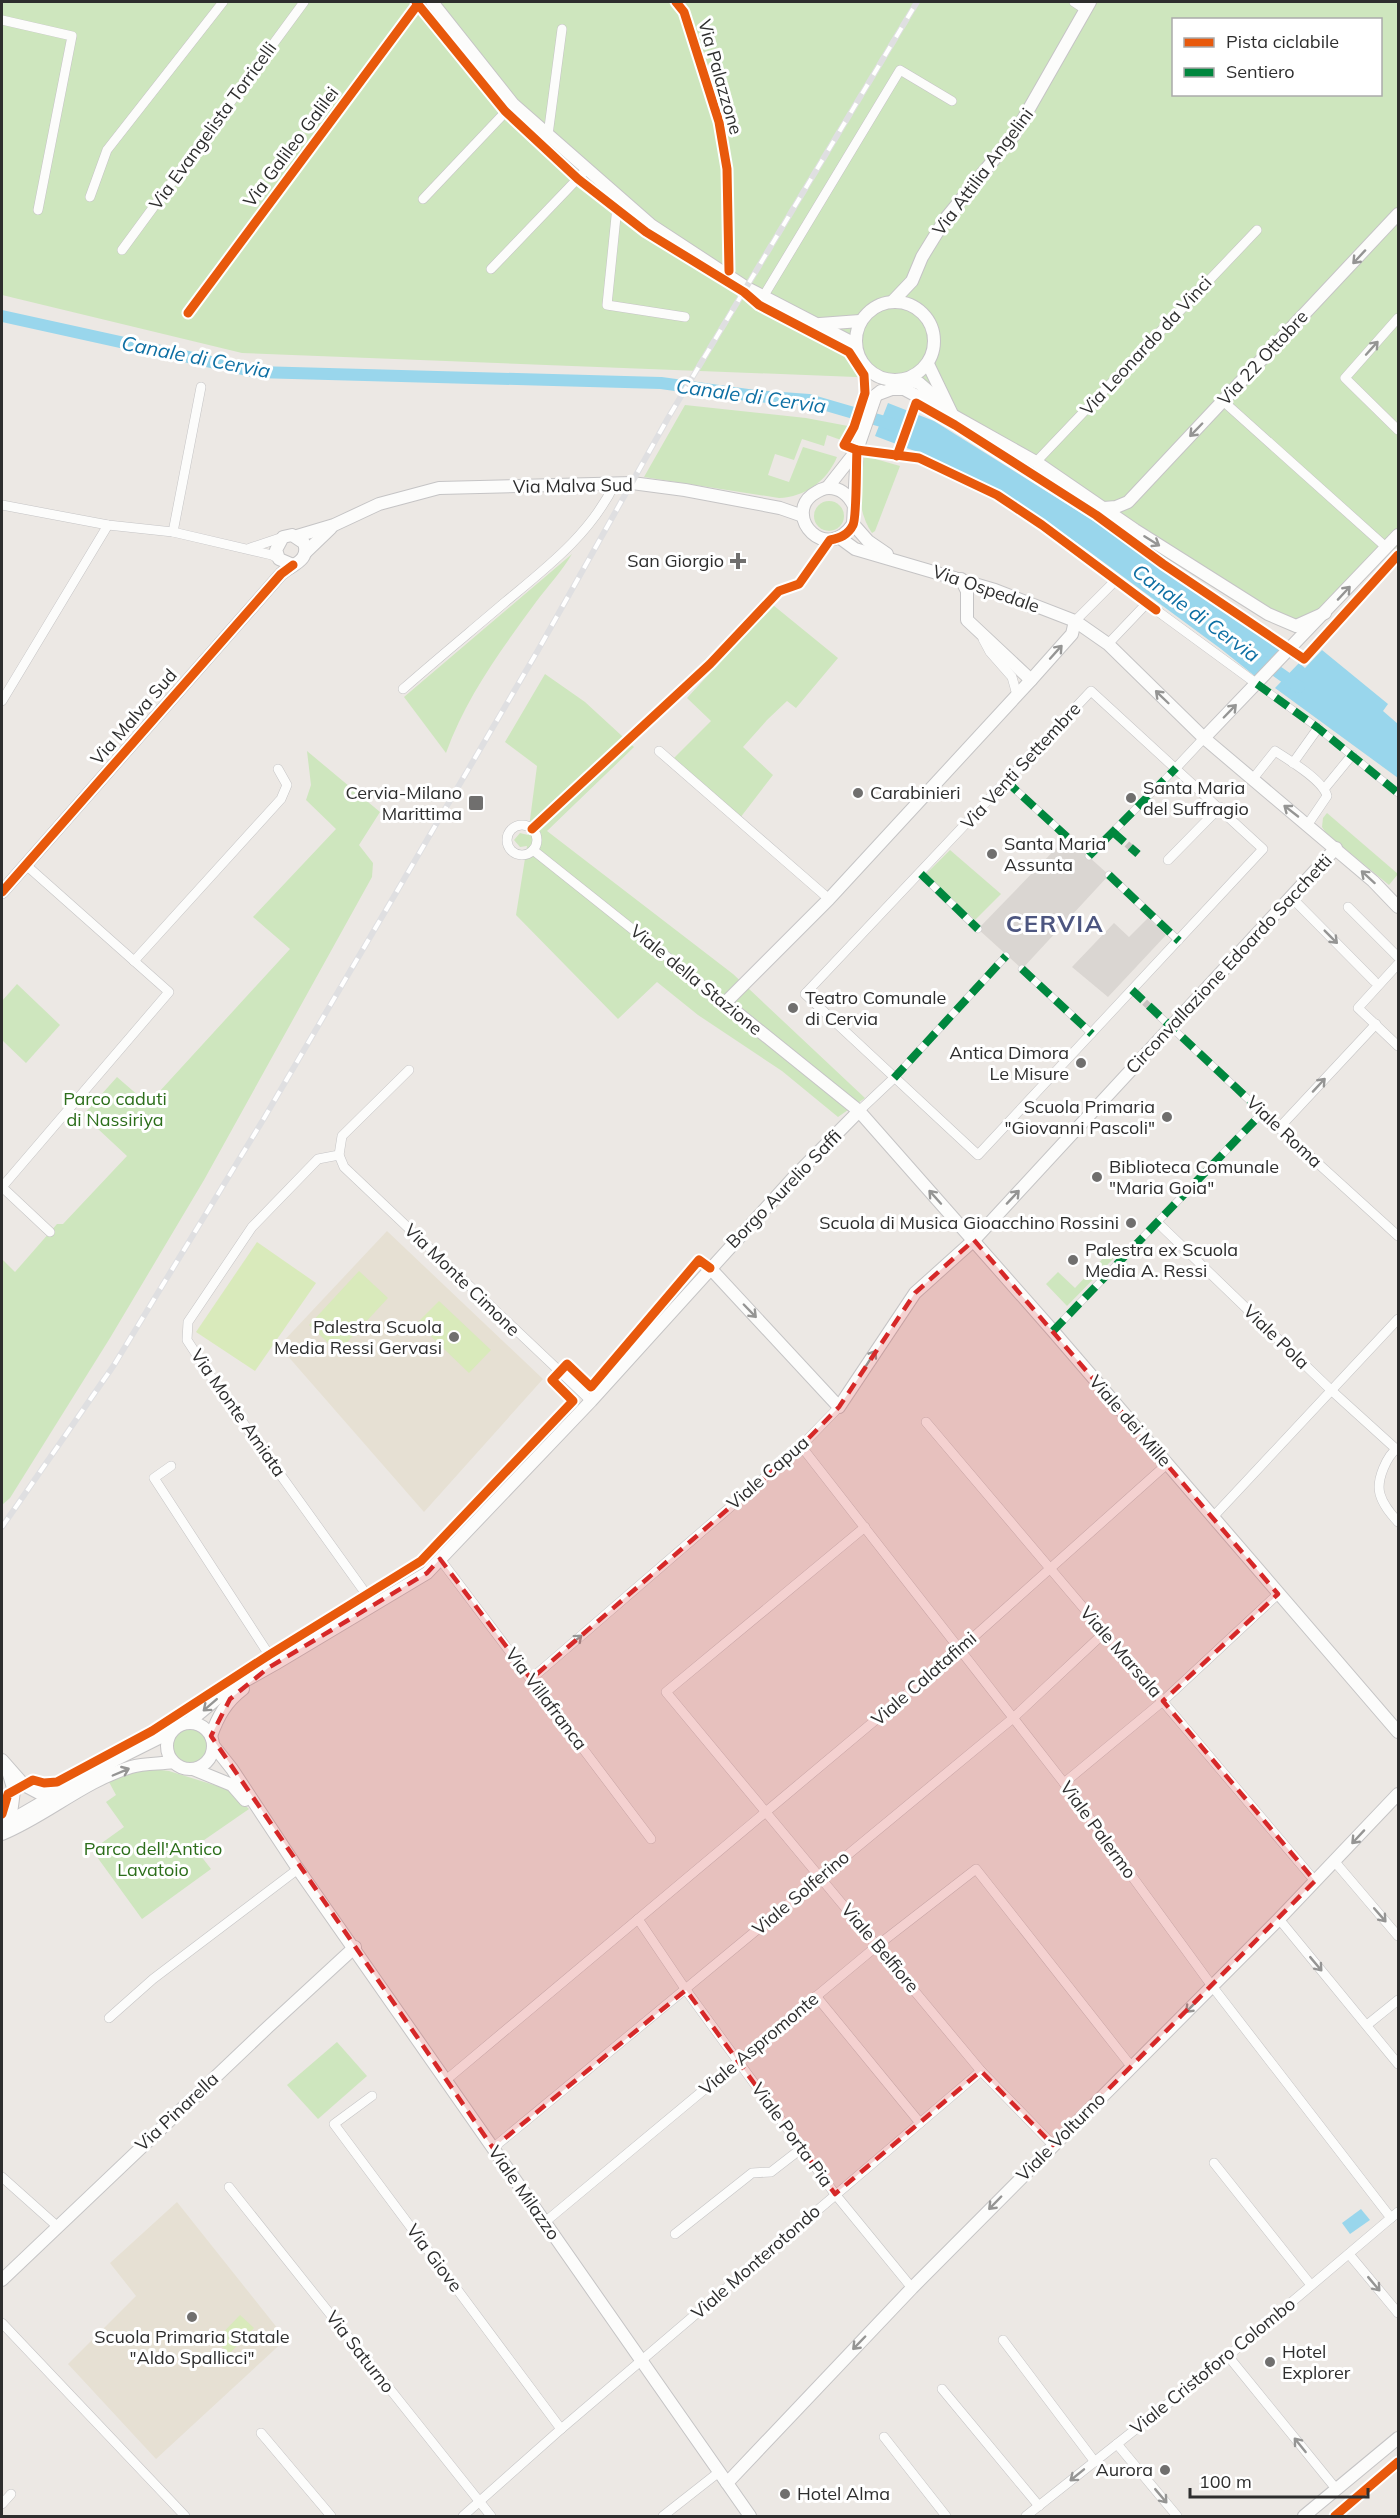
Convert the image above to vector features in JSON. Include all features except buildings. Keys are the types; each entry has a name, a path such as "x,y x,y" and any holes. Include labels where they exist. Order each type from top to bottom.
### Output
{"street":[{"path":"90,197 107,150 223,2"},
{"name":"Via Evangelista Torricelli","path":"122,250 304,2"},
{"name":"Via Galileo Galilei","path":"188,313 420,2"},
{"path":"432,2 513,104 651,225 792,313 819,324 855,344"},
{"name":"Via Palazzone","path":"676,2 684,12 719,122 727,169 729,272"},
{"path":"1074,2 1088,6"},
{"name":"Via Attilia Angelini","path":"893,301 912,281 922,257 946,218 1020,126 1088,6"},
{"path":"2,20 72,36 38,210"},
{"path":"548,135 562,29"},
{"path":"764,296 900,70 952,101"},
{"path":"423,199 513,104"},
{"path":"491,268 586,170"},
{"path":"618,197 607,305 685,317"},
{"name":"Via 22 Ottobre","path":"1128,502 1398,214"},
{"name":"Via Leonardo da Vinci","path":"1036,462 1257,230"},
{"path":"676,241 729,272 764,296"},
{"path":"912,281 918,309"},
{"path":"893,301 906,303 918,309 927,318 934,334 933,353 928,364 918,373 906,379 890,381 873,375 858,356 855,344 860,321 880,304 893,301"},
{"path":"1398,318 1345,378 1398,429"},
{"path":"819,324 860,321"},
{"path":"928,364 950,411"},
{"path":"873,375 876,395"},
{"path":"906,379 919,382 950,411"},
{"path":"854,506 850,498 842,491 827,488 819,490 809,498 804,506 803,516 808,529 817,537 830,540 840,538 853,524 854,506 857,450 876,395 890,381"},
{"path":"173,532 201,387"},
{"path":"876,395 892,388 904,389 950,411 1036,462 1135,530 1268,614 1296,626 1325,613"},
{"path":"1223,401 1386,548"},
{"path":"827,488 857,450"},
{"path":"403,689 563,553 591,524 615,483"},
{"name":"Via Malva Sud","path":"297,536 334,525 379,504 439,488 615,483 685,490 780,508 803,516"},
{"path":"780,508 809,498"},
{"path":"1104,508 1116,507 1128,502 1128,516 1135,530"},
{"path":"2,505 108,525 173,532 248,549 292,565 301,561 306,552 304,543 297,536 283,537 248,549"},
{"path":"853,524 868,541 896,560"},
{"path":"2,701 108,525"},
{"name":"Via Malva Sud","path":"306,552 334,525"},
{"path":"1089,856 1116,834 1204,738 1398,535"},
{"path":"279,559 276,550 283,537"},
{"name":"Via Ospedale","path":"840,538 855,549 996,590 1075,621"},
{"name":"Via Malva Sud","path":"2,892 281,574 292,565"},
{"path":"961,579 967,591 967,620 1031,680"},
{"path":"724,1003 829,899 1031,680 1072,634 1075,621 1116,580"},
{"path":"968,604 980,594 996,590"},
{"path":"1108,644 1148,602"},
{"path":"1156,610 1318,728 1398,793"},
{"name":"Circonvallazione Edoardo Sacchetti","path":"974,1240 1336,848 1204,738 1108,644 1075,621"},
{"path":"981,634 990,652 1012,677 1017,695"},
{"name":"Via Venti Settembre","path":"1091,691 1220,807 1263,849 1135,992 1092,1034 978,1155 805,994 921,874 1006,781 1091,691"},
{"path":"1293,763 1318,728"},
{"path":"659,751 829,899"},
{"path":"1252,780 1275,751 1325,788 1327,796 1308,824"},
{"path":"1325,788 1352,755"},
{"path":"134,961 281,799 286,785 278,770"},
{"path":"1006,781 1067,837"},
{"path":"1168,860 1220,807"},
{"path":"1336,848 1398,907"},
{"name":"Viale della Stazione","path":"534,849 859,1112"},
{"path":"26,865 169,992 2,1187 50,1232"},
{"path":"921,874 978,929"},
{"path":"1109,875 1179,941"},
{"path":"1290,896 1374,981"},
{"path":"1348,907 1398,957"},
{"path":"859,1112 894,1078 1006,956"},
{"path":"1398,964 1358,1008 1398,1046"},
{"path":"1022,969 1092,1034"},
{"name":"Viale Roma","path":"1155,1012 1398,1236"},
{"path":"1279,1128 1376,1024"},
{"path":"339,1155 342,1136 410,1070"},
{"name":"Viale dei Mille","path":"859,1112 974,1240 1214,1516 1278,1594 1398,1732"},
{"name":"Borgo Aurelio Saffi","path":"272,1666 427,1573 591,1401 794,1177 859,1112"},
{"path":"1053,1331 1262,1113"},
{"name":"Via Monte Cimone","path":"339,1155 344,1167 591,1401"},
{"name":"Via Monte Amiata","path":"339,1155 318,1159 252,1227 188,1322 187,1340 221,1392 374,1605"},
{"name":"Viale Pola","path":"1158,1222 1332,1391 1397,1448"},
{"name":"Viale Capua","path":"531,1679 801,1446 839,1407 915,1293 974,1240"},
{"path":"710,1268 839,1407"},
{"path":"1214,1516 1398,1319"},
{"name":"Viale Marsala","path":"926,1422 1315,1881"},
{"name":"Viale Palermo","path":"801,1446 1064,1783 1212,1986 1395,2215"},
{"path":"1397,1448 1383,1468 1379,1492 1388,1511 1398,1522"},
{"name":"Viale Calatafimi","path":"446,2080 958,1650 1167,1464"},
{"path":"171,1466 154,1478 272,1666"},
{"name":"Viale Belfiore","path":"865,1527 666,1692 981,2071 1053,2145"},
{"name":"Via Villafranca","path":"440,1559 651,1839"},
{"path":"1064,1783 1163,1701 1278,1594"},
{"name":"Viale Solferino","path":"493,2148 1012,1719 1104,1633"},
{"path":"189,1722 225,1692 272,1666"},
{"path":"171,1732 167,1751 173,1762 186,1769 200,1767 210,1758 219,1714 230,1699 272,1666"},
{"path":"6,1825 115,1760 171,1732 182,1723 189,1722 202,1726 212,1741"},
{"name":"Viale Milazzo","path":"212,1741 298,1869 355,1947 750,2517"},
{"path":"2,1834 96,1782 132,1767 173,1762"},
{"path":"4,1764 24,1785 39,1793 61,1792"},
{"path":"4,1764 14,1791 22,1800 35,1807 50,1808"},
{"name":"Viale Milazzo","path":"193,1769 231,1785 267,1823"},
{"path":"6,1825 14,1791"},
{"name":"Viale Volturno","path":"727,2483 912,2288 1279,1919 1398,1794"},
{"path":"1335,1862 1398,1936"},
{"path":"109,2018 153,1979 298,1869"},
{"name":"Viale Aspromonte","path":"545,2222 878,1945 976,1869 1131,2066"},
{"name":"Viale Porta Pia","path":"638,1919 686,1990 835,2194 912,2288"},
{"path":"1279,1919 1398,2064"},
{"name":"Via Pinarella","path":"2,2280 355,1947"},
{"path":"816,1996 920,2122"},
{"path":"1367,2025 1398,2000"},
{"name":"Viale Monterotondo","path":"463,2517 561,2428 981,2071"},
{"name":"Via Giove","path":"372,2096 334,2124 561,2428"},
{"path":"675,2234 752,2173 771,2172 802,2148"},
{"path":"1214,2163 1311,2285"},
{"path":"2,2177 58,2227"},
{"name":"Via Saturno","path":"229,2187 491,2517"},
{"name":"Viale Cristoforo Colombo","path":"1026,2517 1228,2356 1395,2215"},
{"path":"1349,2254 1398,2313"},
{"path":"2,2323 185,2517"},
{"path":"1003,2340 1095,2462"},
{"path":"1228,2356 1337,2490"},
{"path":"942,2389 1039,2506"},
{"path":"261,2433 331,2517"},
{"path":"884,2437 946,2517"},
{"path":"1304,2517 1398,2438"},
{"path":"1117,2444 1177,2517"},
{"path":"663,2517 718,2472"},
{"path":"2,2504 11,2494"}],"highlighted area":[{"path":"974,1240 1278,1594 1163,1701 1315,1881 1053,2145 981,2071 835,2194 686,1990 493,2148 211,1736 230,1699 268,1668 427,1573 440,1559 531,1679 801,1446 839,1407 915,1293"}],"shaded area":[{"path":"1067,837 1109,875 1022,969 978,929"},
{"path":"1148,918 1166,935 1108,997 1072,967 1114,923 1129,937"},
{"path":"387,1231 543,1379 424,1512 279,1346"},
{"name":"Scuola Primaria Statale \"Aldo Spallicci\"","path":"177,2202 286,2339 156,2459 68,2364 136,2296 110,2263"}],"green space":[{"path":"2,2 1398,2 1398,546 1296,626 906,379 242,353 2,295"},
{"path":"685,405 806,418 848,426 846,438 841,440 827,435 824,446 802,439 794,460 775,454 768,475 789,482 803,447 837,457 833,466 814,486 789,497 779,498 644,477"},
{"path":"865,456 900,466 875,531 872,533 861,506 859,485"},
{"path":"829,501 840,505 844,516 840,527 829,531 818,527 814,516 818,505"},
{"path":"572,554 485,674 454,732 446,753 404,697"},
{"path":"773,605 838,658 796,708 787,701 743,747 773,775 740,818 673,759 711,721 687,698"},
{"path":"545,674 585,702 634,747 547,831 733,974 865,1098 838,1117 782,1071 698,1015 657,982 618,1019 516,915 527,846 520,847 514,840 520,833 528,835 537,766 505,742"},
{"name":"Parco caduti di Nassiriya","path":"307,751 380,812 359,845 373,863 372,877 204,1180 110,1338 10,1498 2,1505 2,1259 15,1272 57,1224 63,1224 127,1156 83,1115 117,1077 148,1104 290,949 253,917 336,829 306,800 311,785"},
{"path":"1327,813 1398,874 1389,885 1326,833 1322,827 1323,818"},
{"path":"950,850 1001,894 975,920 926,874"},
{"path":"17,984 60,1025 26,1063 2,1040 2,1001"},
{"path":"257,1242 316,1283 255,1371 196,1332"},
{"path":"1109,1252 1115,1257 1067,1306 1046,1284 1058,1272 1075,1288"},
{"path":"359,1271 388,1298 338,1352 309,1325"},
{"name":"Palestra Scuola Media Ressi Gervasi","path":"439,1301 491,1350 469,1373 417,1323"},
{"path":"190,1729 202,1734 207,1746 202,1758 190,1763 178,1758 173,1746 178,1734"},
{"name":"Parco dell'Antico Lavatoio","path":"145,1768 169,1771 227,1789 249,1809 194,1847 211,1869 142,1919 92,1850 124,1827 106,1802 116,1795 109,1782"},
{"path":"337,2042 367,2076 318,2119 287,2085"},
{"path":"240,2315 254,2328 229,2354 216,2340"}],"water":[{"path":"888,403 934,421 1108,530 1283,650 1256,677 1087,550 1002,491 928,456 875,436"},
{"path":"1322,650 1388,704 1383,711 1398,724 1398,778 1275,688 1299,663 1305,668"},
{"path":"1361,2209 1370,2220 1350,2234 1342,2223"}],"waterway":[{"name":"Canale di Cervia","path":"2,316 256,372 661,383 755,396 809,400 895,425"},
{"name":"Canale di Cervia","path":"1264,662 1299,687"}],"tunnel":[{"path":"1119,837 1138,854"},
{"path":"1137,995 1155,1012"}],"railway":[{"path":"2,1527 114,1365 263,1120 537,652 668,418 917,2"}],"marked path":[{"path":"1257,684 1318,728 1398,793"},
{"path":"1089,856 1176,768"},
{"path":"1006,781 1067,837"},
{"path":"1113,832 1138,854"},
{"path":"921,874 978,929"},
{"path":"1109,875 1179,941"},
{"path":"894,1078 1006,956"},
{"path":"1022,969 1092,1034"},
{"path":"1132,990 1279,1128"},
{"path":"1053,1331 1262,1113"}],"cycle path":[{"path":"416,2 505,111 578,179 646,232 744,292 759,305 849,352 864,375 865,393 854,427 844,445 857,450 919,458 997,495 1042,525 1156,610"},
{"path":"676,2 684,12 719,122 727,169 729,271"},
{"path":"188,313 418,4"},
{"path":"897,456 916,403 955,425 1096,515 1163,564 1304,659 1398,555"},
{"path":"532,829 710,664 779,591 799,584 830,540 849,531 853,525 855,512 857,450"},
{"path":"2,892 281,574 293,565"},
{"path":"2,1814 8,1794 33,1780 44,1783 57,1782 152,1731 421,1561 573,1401 552,1380 567,1364 591,1387 699,1260 710,1268"},
{"path":"1335,2516 1398,2462"}],"place":[{"name":"San Giorgio","path":"738,561"},
{"name":"Carabinieri","path":"858,793"},
{"name":"Santa Maria del Suffragio","path":"1131,798"},
{"name":"Cervia-Milano Marittima","path":"476,803"},
{"name":"Santa Maria Assunta","path":"992,854"},
{"name":"Teatro Comunale di Cervia","path":"793,1008"},
{"name":"Antica Dimora Le Misure","path":"1081,1063"},
{"name":"Scuola Primaria \"Giovanni Pascoli\"","path":"1167,1117"},
{"name":"Biblioteca Comunale \"Maria Goia\"","path":"1097,1177"},
{"name":"Scuola di Musica Gioacchino Rossini","path":"1131,1223"},
{"name":"Palestra ex Scuola Media A. Ressi","path":"1073,1260"},
{"name":"Palestra Scuola Media Ressi Gervasi","path":"454,1337"},
{"name":"Scuola Primaria Statale \"Aldo Spallicci\"","path":"192,2317"},
{"name":"Hotel Explorer","path":"1270,2362"},
{"name":"Aurora","path":"1165,2470"},
{"name":"Hotel Alma","path":"785,2494"}],"district":[{"name":"CERVIA","path":"1055,924"}]}
